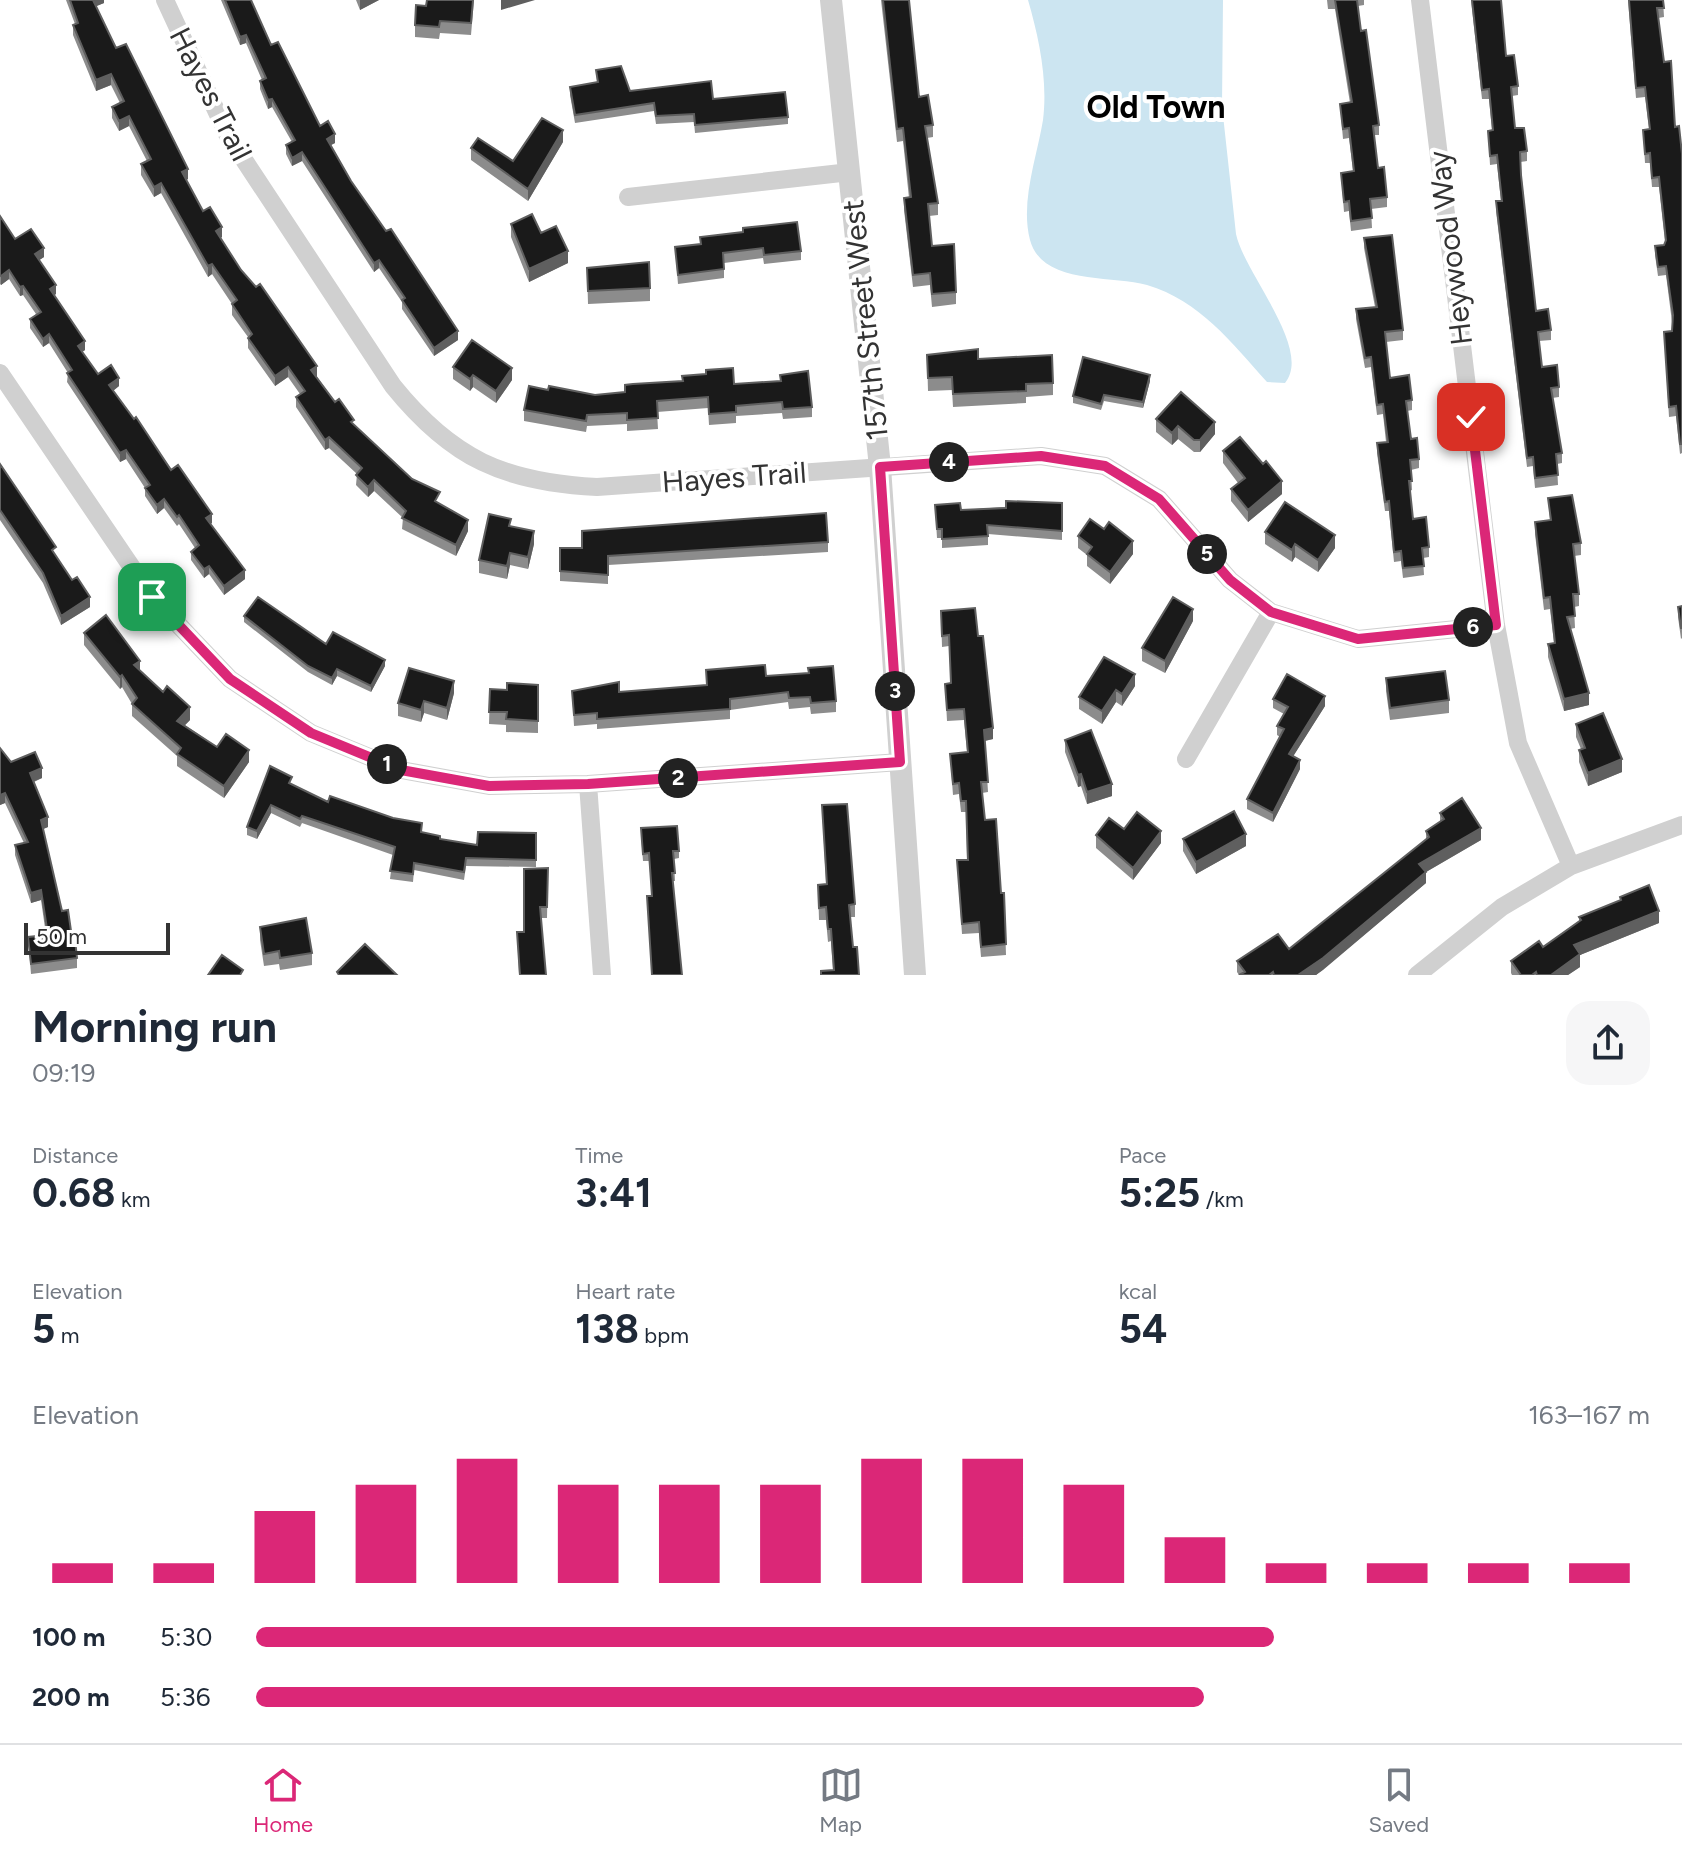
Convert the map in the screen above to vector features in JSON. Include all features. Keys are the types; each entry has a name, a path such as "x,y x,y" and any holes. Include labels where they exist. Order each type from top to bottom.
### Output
{"street":[{"name":"Hayes Trail","path":"165,0 227,134 393,386 421,421 460,451 500,471 547,485 597,487 1041,456 1105,466 1159,499 1230,580 1271,612 1358,639 1496,625"},
{"name":"157th Street West","path":"831,0 880,467 915,975"},
{"name":"Heywood Way","path":"1420,0 1496,625 1518,743 1571,866"},
{"path":"628,197 850,172"},
{"path":"0,373 152,597 230,679 311,733 401,770 489,786 588,784 900,762"},
{"path":"1186,759 1271,612"},
{"path":"588,784 602,975"},
{"path":"1417,975 1440,968 1502,907 1571,866 1682,825"}],"water":[{"path":"1028,0 1223,0 1222,106 1236,234 1284,331 1291,368 1285,383 1267,382 1213,324 1166,292 1132,282 1079,276 1048,265 1037,254 1030,240 1027,210 1043,120 1044,90 1039,44"}],"building":[{"path":"70,0 93,0 116,48 126,44 188,169 182,172 203,211 210,207 222,227 216,231 241,270 256,287 260,284 317,366 311,370 335,402 339,399 354,420 351,422 412,479 440,492 435,501 468,520 456,545 402,518 406,511 374,480 368,487 356,475 362,468 329,437 325,440 296,397 305,391 288,367 275,376 248,338 252,334 232,304 237,300 212,264 208,266 161,183 154,187 141,164 151,159 129,116 119,121 112,107 124,101 111,74 96,80 73,25 78,23"},
{"path":"225,0 251,0 271,45 278,42 320,126 328,121 335,134 327,139 351,181 386,231 391,229 458,331 434,348 402,300 405,298 379,260 374,263 302,152 292,158 286,145 295,140 272,99 268,100 260,81 266,78 246,35 240,37"},
{"path":"427,0 473,0 471,23 440,21 439,27 415,25 416,5 426,6"},
{"path":"883,0 909,0 919,97 928,95 933,125 925,126 938,203 928,204 932,246 954,244 956,292 932,294 930,273 913,275 904,198 911,197 903,128 897,129"},
{"path":"1335,0 1357,0 1361,31 1366,30 1379,125 1373,126 1378,168 1384,167 1387,197 1370,199 1372,218 1351,221 1349,201 1344,202 1341,173 1354,171 1349,128 1343,129 1340,104 1352,102"},
{"path":"1472,0 1501,0 1506,56 1514,55 1518,86 1511,87 1515,128 1524,128 1527,151 1520,152 1521,175 1536,311 1548,309 1551,330 1538,332 1542,367 1557,365 1559,387 1551,388 1562,453 1556,454 1558,475 1535,478 1533,457 1527,458 1496,201 1502,201 1497,155 1490,156 1488,131 1493,130 1489,89 1482,90"},
{"path":"1629,0 1663,0 1664,8 1657,8 1664,62 1671,61 1675,127 1679,126 1682,154 1682,444 1676,406 1669,407 1664,332 1672,331 1673,315 1666,266 1658,267 1655,246 1664,245 1666,240 1659,177 1652,178 1650,153 1645,154 1643,130 1650,129 1645,87 1636,88"},
{"path":"621,66 630,91 711,81 713,99 785,92 788,117 695,125 694,114 656,116 654,103 575,115 570,87 598,82 596,70"},
{"path":"542,118 563,130 528,189 471,148 478,138 513,161"},
{"path":"532,214 541,233 556,226 568,251 529,269 511,224"},
{"path":"0,216 15,239 31,229 44,248 35,254 56,285 50,289 85,341 78,346 98,374 111,365 119,378 109,385 134,419 136,417 171,470 178,465 212,514 206,518 245,570 224,586 209,566 204,569 191,552 199,545 179,515 177,517 164,499 157,505 145,488 150,485 126,450 120,453 67,373 72,370 49,334 43,339 30,319 41,312 23,286 20,287 9,270 0,275"},
{"path":"797,222 801,251 764,255 763,248 723,253 724,269 678,275 675,247 701,244 700,237 743,232 743,228"},
{"path":"1392,235 1403,330 1385,332 1390,378 1409,375 1412,400 1406,401 1411,439 1417,438 1419,459 1410,460 1413,519 1426,517 1429,547 1422,548 1424,566 1403,568 1401,551 1394,552 1389,501 1385,502 1377,443 1388,442 1383,404 1377,405 1371,357 1365,358 1356,309 1377,307 1364,238"},
{"path":"649,262 650,288 588,291 587,268"},
{"path":"472,340 512,368 496,391 473,375 470,379 453,367"},
{"path":"978,349 978,359 1052,355 1053,383 1026,384 1026,391 953,394 952,377 928,378 927,355"},
{"path":"1083,357 1150,375 1143,402 1104,395 1101,404 1073,396"},
{"path":"733,368 734,384 781,381 780,375 808,371 812,407 783,409 782,402 736,406 736,412 709,414 708,397 657,401 658,418 627,420 627,413 587,415 586,421 524,410 529,386 548,390 549,386 595,395 625,392 625,385 683,381 682,376"},
{"path":"1181,392 1215,422 1200,440 1194,440 1178,426 1172,433 1156,419"},
{"path":"1240,437 1282,481 1248,510 1231,489 1245,478 1223,451"},
{"path":"0,464 56,547 52,550 72,580 77,577 90,597 61,616 43,573 0,510"},
{"path":"1572,495 1581,543 1573,544 1579,594 1573,594 1575,616 1567,617 1589,693 1564,699 1548,644 1555,643 1550,597 1544,598 1535,522 1551,520 1548,498"},
{"path":"1006,501 1062,503 1062,531 987,525 988,536 942,539 942,529 937,529 935,505 960,503 961,510 1006,508"},
{"path":"1285,502 1335,535 1318,560 1295,544 1292,550 1265,532"},
{"path":"826,513 828,542 608,556 608,575 560,571 560,548 582,548 582,531"},
{"path":"489,514 511,519 509,526 534,531 528,557 510,553 507,566 479,560"},
{"path":"1090,519 1104,529 1109,522 1133,541 1110,572 1087,554 1092,547 1078,536"},
{"path":"258,597 326,644 333,632 385,660 371,686 337,669 332,678 308,666 244,616"},
{"path":"1173,597 1193,609 1165,661 1142,648"},
{"path":"1682,606 1682,628 1681,628 1678,607"},
{"path":"975,608 978,636 983,636 993,728 984,730 988,782 981,782 985,820 996,819 1006,944 981,947 979,922 962,924 957,860 968,860 966,801 961,801 959,783 953,784 950,754 968,752 964,709 947,710 945,684 951,683 949,635 942,636 941,611"},
{"path":"106,615 140,661 134,665 163,692 167,686 190,707 177,721 217,747 226,734 249,750 224,786 177,754 181,748 132,704 137,698 122,675 120,677 84,633"},
{"path":"1104,657 1135,674 1122,694 1116,690 1102,711 1079,697"},
{"path":"765,665 766,676 809,673 808,668 833,666 836,701 811,703 810,697 789,698 788,692 730,699 730,709 597,719 597,713 574,715 572,691 619,682 619,692 707,685 706,670"},
{"path":"409,668 454,681 447,708 424,701 421,710 398,703"},
{"path":"1445,671 1449,700 1390,708 1386,678"},
{"path":"1287,674 1325,696 1289,754 1300,760 1273,813 1247,799 1284,729 1277,726 1288,707 1273,699"},
{"path":"507,683 538,685 538,721 506,719 507,712 489,712 490,689 507,690"},
{"path":"1603,713 1622,759 1588,773 1579,750 1585,748 1576,724"},
{"path":"1091,730 1112,784 1087,792 1065,740"},
{"path":"0,748 11,762 35,752 42,768 30,773 48,817 41,820 62,911 68,910 71,931 74,931 77,958 31,964 28,937 48,935 41,890 31,893 15,845 28,842 5,793 0,795"},
{"path":"270,766 292,777 289,783 328,802 330,796 393,818 422,823 421,832 440,836 440,839 477,845 478,832 536,833 536,860 466,858 464,872 414,863 413,874 390,871 395,847 302,816 300,819 271,805 257,831 247,827"},
{"path":"1462,798 1481,828 1419,864 1426,872 1323,958 1298,975 1274,975 1273,972 1269,975 1239,975 1245,972 1237,961 1278,934 1289,949 1429,837 1426,831 1444,819 1440,813"},
{"path":"847,804 855,904 849,905 859,975 821,975 821,971 834,970 826,907 819,908 818,885 827,884 822,805"},
{"path":"1234,811 1246,834 1196,862 1183,839"},
{"path":"1137,812 1161,831 1133,868 1096,835 1109,818 1124,829"},
{"path":"677,826 679,851 673,851 675,873 672,873 682,975 652,975 647,896 652,896 649,853 643,854 641,828"},
{"path":"548,868 547,907 540,907 546,975 520,975 517,932 524,932 524,869"},
{"path":"1649,885 1659,911 1574,945 1580,954 1551,975 1537,975 1536,972 1521,975 1511,961 1539,941 1543,947 1581,920 1579,917"},
{"path":"306,918 312,953 280,958 279,951 264,954 260,927"},
{"path":"365,944 397,975 339,975 337,972"},
{"path":"222,955 243,970 240,975 208,975"}],"district":[{"name":"Old Town","path":"1156,107"}],"route":[{"path":"152,597 230,679 311,733 401,770 489,786 588,784 900,762 880,467 1041,456 1105,466 1159,499 1230,580 1271,612 1358,639 1496,625 1471,417"}]}
